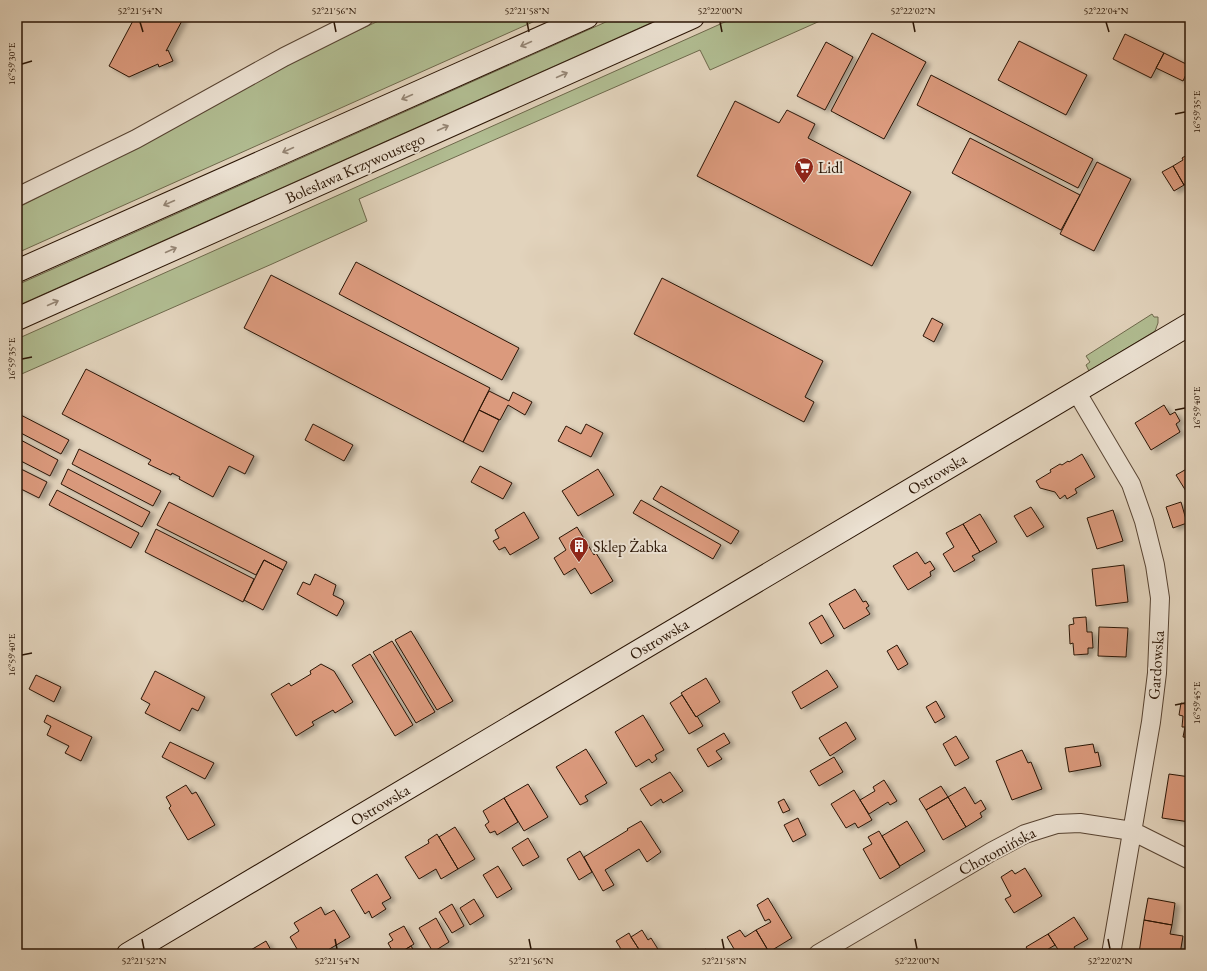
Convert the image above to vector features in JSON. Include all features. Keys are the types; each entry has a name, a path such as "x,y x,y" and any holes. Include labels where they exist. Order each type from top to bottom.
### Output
{"main road":[{"path":"17,271 587,17"},
{"name":"Bolesława Krzywoustego","path":"17,319 693,17"},
{"name":"Ostrowska","path":"128,954 1190,324"}],"street":[{"path":"17,197 136,139 284,57 364,17"},
{"name":"Gardowska","path":"1076,391 1131,484 1144,521 1155,564 1160,598 1156,680 1151,722 1110,954"},
{"name":"Chotomińska","path":"818,954 991,852 1025,834 1057,824 1080,823 1132,831 1190,860"}],"green space":[{"path":"387,17 544,17 17,253 17,208 160,136 281,68"},
{"path":"617,17 664,17 17,306 17,285"},
{"path":"736,17 829,17 710,70 700,50 359,199 367,221 17,376 17,339"},
{"path":"1152,314 1154,317 1158,317 1158,323 1155,331 1089,371 1086,365 1090,362 1086,356"}],"building":[{"path":"135,17 184,17 166,51 168,50 173,61 159,67 158,64 129,77 109,66"},
{"path":"872,33 926,62 884,139 831,111"},
{"path":"1125,34 1164,53 1151,78 1113,59"},
{"path":"1019,41 1087,75 1066,115 998,80"},
{"path":"826,42 853,57 825,110 797,96"},
{"path":"1164,53 1190,66 1183,81 1156,68"},
{"path":"931,75 1093,159 1078,188 917,105"},
{"name":"Lidl","path":"735,101 779,123 787,110 815,124 808,138 911,192 872,266 697,176"},
{"path":"970,138 1080,195 1061,230 952,173"},
{"path":"1190,153 1190,182 1184,185 1173,166 1183,160 1182,158"},
{"path":"1097,162 1131,179 1094,251 1060,234"},
{"path":"1173,166 1184,185 1174,191 1162,172"},
{"path":"356,262 519,348 502,380 339,294"},
{"path":"271,275 490,388 463,442 244,328"},
{"path":"662,278 823,361 805,397 814,402 804,422 634,334"},
{"path":"932,318 943,324 934,342 923,336"},
{"path":"86,369 254,456 245,474 229,466 213,497 179,479 180,477 172,473 171,475 148,464 151,460 62,414"},
{"path":"489,391 509,401 513,392 532,402 525,415 508,405 500,420 479,410"},
{"path":"1164,405 1170,415 1175,412 1180,421 1176,424 1180,432 1151,450 1135,423"},
{"path":"479,410 499,420 483,452 463,442"},
{"path":"17,413 69,440 61,454 17,431"},
{"path":"313,424 353,445 344,461 305,440"},
{"path":"586,424 603,433 591,457 558,441 566,426 581,434"},
{"path":"17,438 58,460 50,476 17,459"},
{"path":"79,449 161,491 153,506 72,464"},
{"path":"1082,454 1095,477 1075,489 1077,493 1067,499 1065,495 1060,499 1055,492 1040,488 1036,481 1051,472 1050,470 1060,464 1062,465 1068,461 1069,462"},
{"path":"480,466 512,483 503,499 471,482"},
{"path":"17,467 47,482 39,498 17,487"},
{"path":"1190,467 1190,495 1189,496 1176,475"},
{"path":"68,469 150,512 142,527 61,484"},
{"path":"598,469 614,495 578,516 562,491"},
{"path":"661,486 739,531 731,544 653,499"},
{"path":"57,490 139,533 131,548 49,505"},
{"path":"641,500 721,545 713,559 633,513"},
{"path":"169,502 287,562 283,570 264,560 256,575 157,525"},
{"path":"1181,502 1187,523 1173,528 1166,507"},
{"path":"1031,507 1044,527 1027,537 1014,516"},
{"path":"1113,510 1123,541 1097,549 1087,518"},
{"path":"524,512 539,538 510,555 505,547 499,550 493,541 499,538 495,530"},
{"path":"980,514 997,542 980,552 963,524"},
{"path":"963,524 980,552 972,556 975,560 954,572 943,554 954,547 946,533"},
{"name":"Sklep Żabka","path":"577,527 594,555 596,553 613,581 591,594 575,568 564,575 554,558 566,550 559,538"},
{"path":"156,529 254,579 243,602 145,552"},
{"path":"917,552 925,564 930,561 935,569 930,572 931,576 908,590 893,566"},
{"path":"264,560 283,570 263,610 244,600"},
{"path":"1124,565 1128,602 1096,606 1092,569"},
{"path":"315,574 336,585 333,595 343,600 344,603 337,616 297,594 303,582 310,585"},
{"path":"855,589 863,602 866,601 869,606 866,608 870,614 844,629 829,604"},
{"path":"822,615 834,636 821,644 809,623"},
{"path":"1086,617 1087,632 1092,632 1093,648 1088,648 1088,654 1074,655 1073,643 1070,644 1069,625 1074,624 1073,618"},
{"path":"1099,627 1128,628 1126,657 1098,656"},
{"path":"411,631 453,701 437,710 395,640"},
{"path":"392,641 435,712 416,723 373,652"},
{"path":"897,645 908,664 898,670 887,651"},
{"path":"370,654 413,725 395,736 352,665"},
{"path":"321,664 334,671 353,702 335,713 333,710 312,722 314,725 296,736 271,694 289,683 291,686 311,674 310,671"},
{"path":"827,670 838,687 801,709 792,692"},
{"path":"155,671 205,697 198,711 192,708 180,731 145,713 150,704 141,699"},
{"path":"36,675 61,687 54,702 29,689"},
{"path":"706,678 720,702 696,717 681,693"},
{"path":"1187,693 1190,693 1190,738 1183,737 1185,727 1182,727 1183,716 1179,715 1181,703 1185,704"},
{"path":"682,695 703,726 689,734 670,703"},
{"path":"936,701 945,717 935,723 926,707"},
{"path":"47,715 92,737 81,761 65,753 69,746 47,735 51,726 44,722"},
{"path":"643,715 664,750 655,755 657,759 652,763 649,759 636,767 615,732"},
{"path":"846,722 856,739 830,756 819,738"},
{"path":"724,733 730,743 716,751 722,759 708,767 697,749"},
{"path":"956,736 969,758 955,766 943,744"},
{"path":"170,742 214,763 205,779 162,757"},
{"path":"1093,744 1095,753 1098,752 1101,766 1069,772 1065,748"},
{"path":"586,749 607,783 585,796 588,801 580,805 556,767"},
{"path":"1022,750 1028,763 1031,762 1042,789 1012,800 996,761"},
{"path":"834,757 843,772 819,786 810,771"},
{"path":"670,772 683,791 663,803 661,799 651,806 640,789"},
{"path":"1169,774 1190,777 1190,822 1162,818"},
{"path":"884,780 897,801 890,805 888,802 869,814 860,800 875,791 873,787"},
{"path":"528,784 548,817 524,831 504,798"},
{"path":"186,785 192,794 196,792 215,825 188,840 169,808 171,806 166,797"},
{"path":"941,786 948,797 926,810 919,799"},
{"path":"965,787 975,804 981,800 986,809 980,813 982,817 966,827 948,797"},
{"path":"854,790 872,820 858,828 855,823 846,828 831,804"},
{"path":"948,797 966,827 943,840 926,810"},
{"path":"504,798 518,822 497,835 495,831 490,833 485,825 489,822 483,811"},
{"path":"784,799 790,810 783,813 778,802"},
{"path":"798,818 806,835 793,842 784,825"},
{"path":"641,821 661,852 647,862 639,849 605,870 614,885 603,891 584,857"},
{"path":"907,821 925,851 900,866 882,836"},
{"path":"455,827 475,859 458,869 439,837"},
{"path":"879,831 900,867 880,879 863,849 872,844 868,837"},
{"path":"437,834 458,869 441,879 436,869 419,879 405,857 429,843 428,840"},
{"path":"528,838 539,857 523,866 512,848"},
{"path":"580,851 592,872 579,880 567,859"},
{"path":"498,866 512,889 497,898 483,875"},
{"path":"1025,868 1042,896 1014,913 1005,899 1011,896 1001,877 1012,870 1015,874"},
{"path":"377,874 391,898 382,903 386,909 372,918 369,911 365,914 351,890"},
{"path":"768,898 792,938 769,952 756,930 771,922 769,919 765,921 757,905"},
{"path":"1148,898 1175,903 1172,925 1144,920"},
{"path":"474,899 484,916 470,925 460,908"},
{"path":"452,904 464,926 452,933 439,912"},
{"path":"321,907 325,915 334,910 350,937 321,954 300,954 290,937 299,931 294,923"},
{"path":"1074,917 1088,939 1074,947 1078,954 1061,954 1048,934"},
{"path":"436,918 449,942 433,952 419,928"},
{"path":"1144,920 1172,925 1170,934 1183,936 1180,954 1139,953"},
{"path":"404,926 414,944 398,954 394,954 388,943 393,940 389,934"},
{"path":"642,930 648,940 651,938 661,954 642,954 631,937"},
{"path":"740,930 745,937 756,930 769,952 766,954 737,954 727,937"},
{"path":"629,933 642,954 624,954 616,941"},
{"path":"1048,934 1055,945 1040,954 1031,954 1026,947"},
{"path":"266,941 273,954 244,954"},
{"path":"411,946 416,954 398,954"},
{"path":"706,949 709,954 698,954"}],"place":[{"name":"Lidl","path":"804,184"},
{"name":"Sklep Żabka","path":"579,563"}]}
